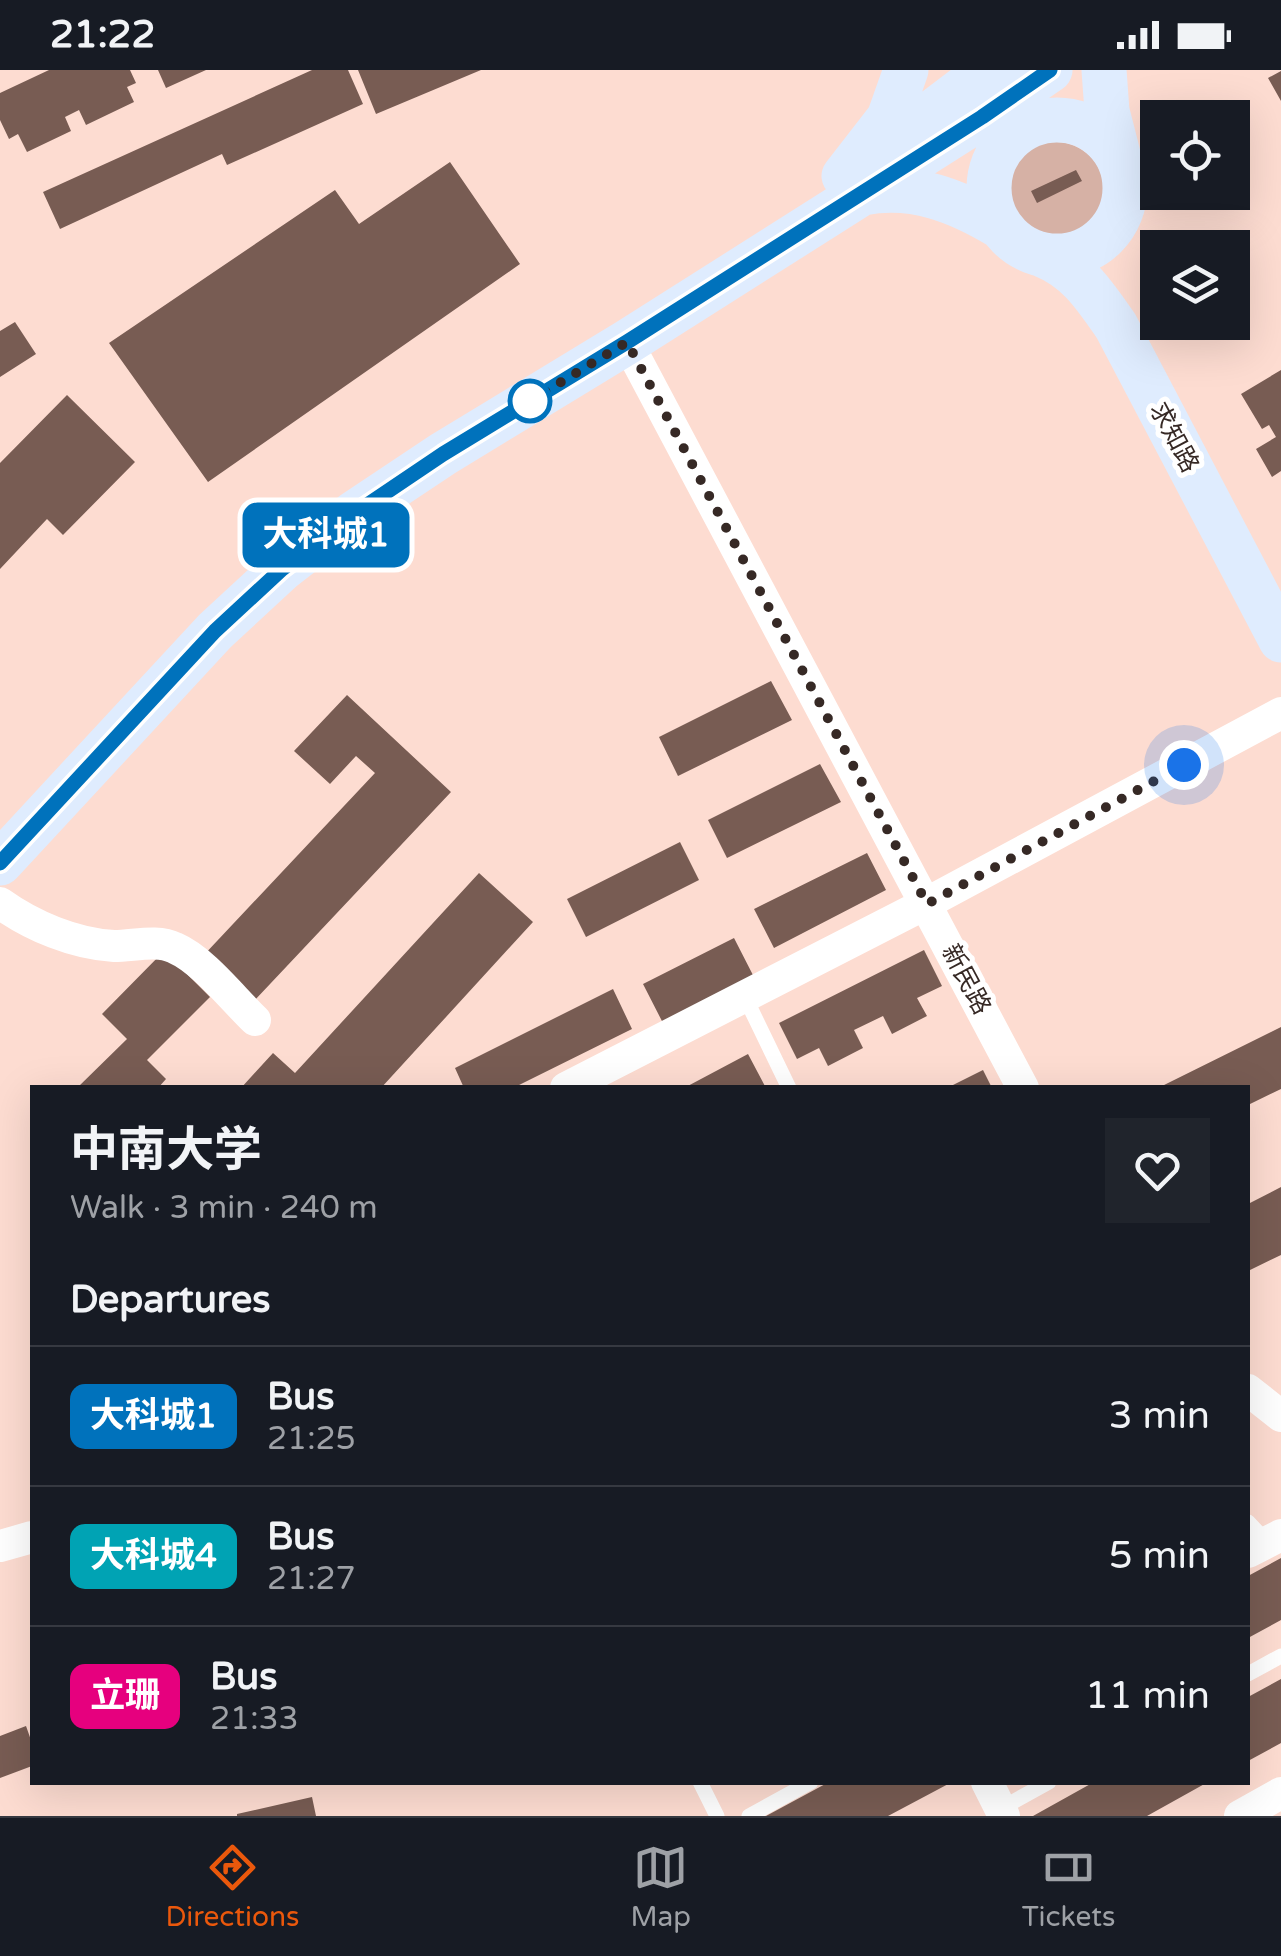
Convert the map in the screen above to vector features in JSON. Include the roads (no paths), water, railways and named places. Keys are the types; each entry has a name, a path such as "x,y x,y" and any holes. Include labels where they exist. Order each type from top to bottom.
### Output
{"main road":[{"path":"0,835 251,572 320,513 391,462 850,185 889,118 906,70"},
{"path":"973,86 990,146 989,198 1001,227 1012,240 1043,255 1068,256 1090,248 1109,233 1121,213 1125,177 1107,111 1104,70"},
{"path":"0,863 215,631 282,569 443,454 627,342 850,185 973,86 1038,74 1078,122 1110,143 1120,160"},
{"path":"992,166 1008,141 1033,124 1048,120 1078,122"},
{"path":"850,185 922,193 956,202 1001,227"},
{"name":"求知路","path":"1121,213 1116,257 1128,304 1281,603"},
{"name":"求知路","path":"1043,255 1060,262 1087,284 1116,326 1281,640"}],"street":[{"name":"新民路","path":"627,342 1022,1085"},
{"path":"572,1085 927,904 1281,713"},
{"path":"0,904 86,944 158,943 175,948 191,958 255,1020"},
{"path":"1250,1392 1281,1416"},
{"path":"0,1546 30,1538"},
{"path":"1240,1816 1281,1793"}],"lane":[{"path":"745,998 788,1085"},
{"path":"1250,1673 1281,1656"},
{"path":"702,1785 717,1816"},
{"path":"748,1816 805,1785"},
{"path":"997,1802 1041,1785"}]}
